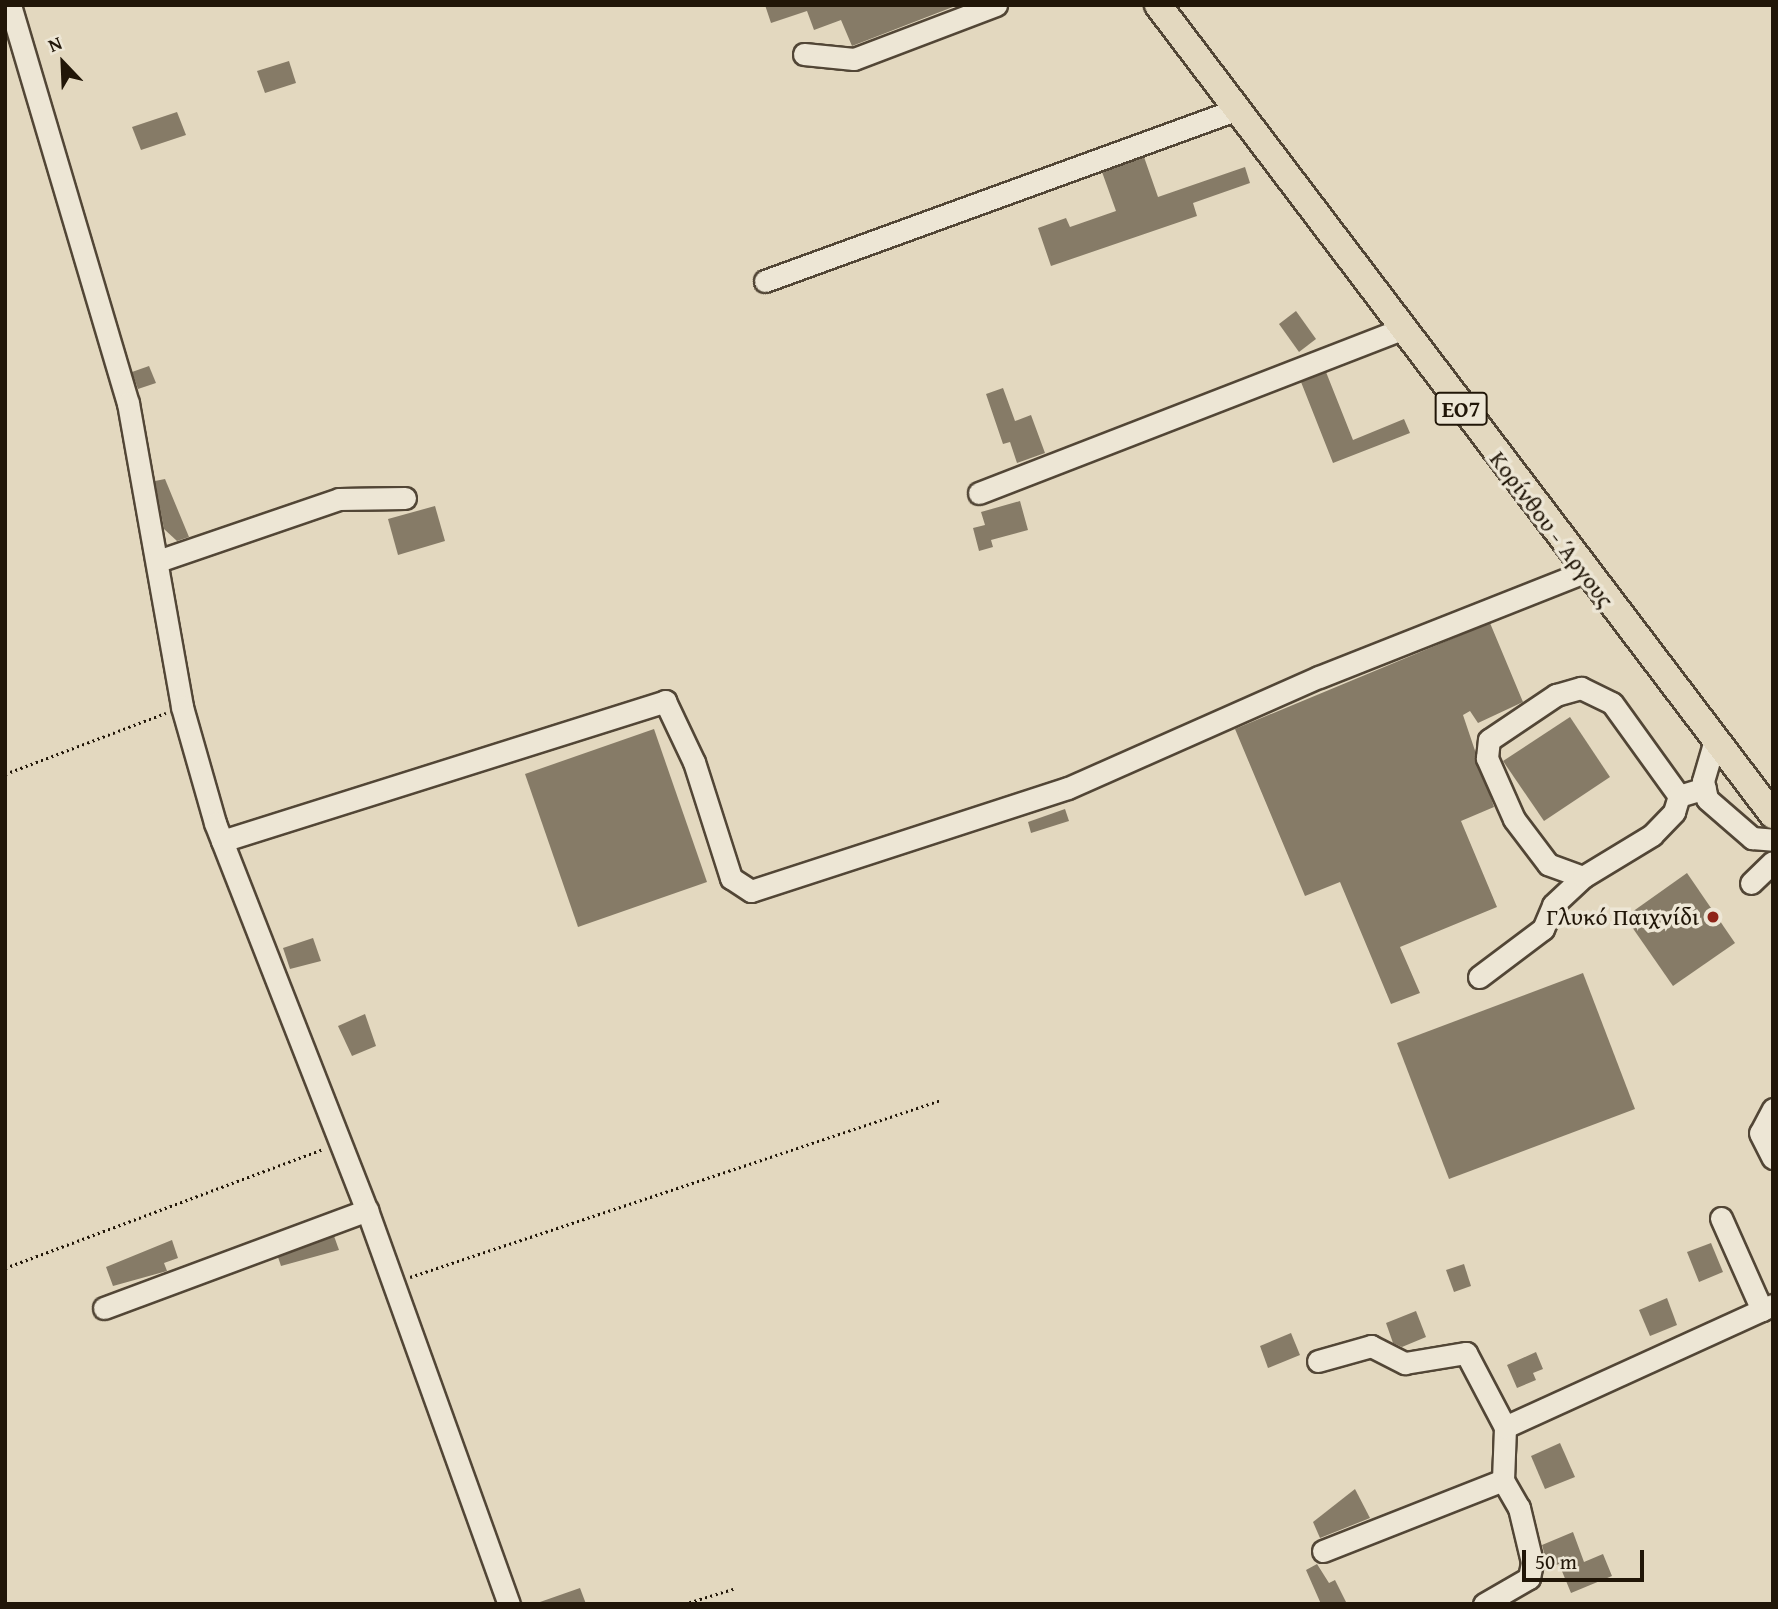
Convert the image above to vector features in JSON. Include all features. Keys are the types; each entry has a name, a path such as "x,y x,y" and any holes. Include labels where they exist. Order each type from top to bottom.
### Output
{"main road":[{"name":"Κορίνθου - Άργους","path":"1158,5 1584,572 1771,811"}],"street":[{"path":"10,5 128,403 182,707 222,841 368,1210 390,1284 509,1604"},
{"path":"804,54 854,59 996,5"},
{"path":"765,281 1235,110"},
{"path":"979,493 1402,329"},
{"path":"158,561 339,499 405,498"},
{"path":"222,841 665,701 694,762 731,878 751,891 1068,788 1319,677 1584,572"},
{"path":"1583,877 1548,864 1514,819 1487,758 1489,740 1556,695 1581,688 1612,703 1679,796"},
{"path":"1715,740 1705,788 1727,823 1752,838 1773,840"},
{"path":"1679,796 1705,788"},
{"path":"1479,977 1544,929 1553,905 1583,877 1651,835 1674,812 1679,796"},
{"path":"1751,883 1773,862"},
{"path":"1773,1109 1760,1133 1773,1158"},
{"path":"104,1308 368,1210"},
{"path":"1505,1427 1767,1307 1721,1218"},
{"path":"1318,1361 1371,1346 1405,1363 1466,1353 1505,1427 1503,1480 1528,1539 1529,1578 1484,1604"},
{"path":"1323,1551 1503,1480"}],"path":[{"path":"5,774 182,707"},
{"path":"390,1284 941,1100"},
{"path":"5,1268 341,1142"},
{"path":"684,1604 736,1588"}],"building":[{"path":"765,5 958,5 852,46 841,20 814,30 807,11 771,23"},
{"path":"289,61 296,83 265,93 257,71"},
{"path":"177,112 186,135 141,150 132,127"},
{"path":"1144,157 1158,197 1245,167 1250,183 1193,203 1197,216 1051,266 1038,228 1066,218 1070,227 1116,211 1102,172"},
{"path":"1296,311 1316,339 1299,352 1279,324"},
{"path":"149,366 156,383 138,389 132,372"},
{"path":"1326,372 1353,440 1404,419 1410,433 1333,463 1301,382"},
{"path":"1003,388 1015,421 1031,415 1045,453 1017,463 1010,442 1003,444 986,394"},
{"path":"165,479 189,537 177,541 164,529 155,481"},
{"path":"1020,501 1028,530 991,540 993,547 979,551 973,528 985,525 981,512"},
{"path":"435,506 445,541 398,555 388,519"},
{"path":"1490,623 1523,702 1478,723 1470,711 1463,715 1494,807 1461,821 1497,907 1400,947 1420,993 1391,1004 1340,882 1305,896 1235,729"},
{"path":"1570,717 1610,777 1544,821 1503,761"},
{"path":"654,729 707,882 578,927 525,774"},
{"path":"1065,809 1069,821 1031,833 1028,822"},
{"path":"1687,873 1735,943 1673,986 1625,917"},
{"path":"313,938 321,961 290,969 283,948"},
{"path":"1583,973 1635,1109 1449,1179 1397,1043"},
{"path":"365,1014 376,1046 352,1056 338,1026"},
{"path":"334,1236 339,1250 281,1266 278,1257"},
{"path":"172,1240 178,1258 164,1263 167,1271 113,1286 106,1267"},
{"path":"1711,1243 1723,1272 1699,1282 1687,1252"},
{"path":"1464,1264 1471,1286 1454,1292 1446,1270"},
{"path":"1667,1298 1677,1325 1650,1336 1639,1310"},
{"path":"1416,1311 1426,1337 1402,1347 1393,1343 1386,1323"},
{"path":"1291,1333 1300,1355 1268,1368 1260,1346"},
{"path":"1536,1352 1543,1369 1533,1373 1536,1380 1517,1388 1507,1365"},
{"path":"1560,1443 1575,1477 1545,1489 1531,1456"},
{"path":"1355,1489 1370,1518 1320,1538 1313,1522"},
{"path":"1573,1532 1584,1562 1603,1554 1612,1576 1571,1593 1559,1564 1548,1568 1542,1545"},
{"path":"1317,1564 1329,1583 1335,1580 1347,1604 1321,1604 1306,1570"},
{"path":"580,1588 586,1604 540,1604 540,1602"}],"place":[{"name":"Γλυκό Παιχνίδι","path":"1713,917"}]}
